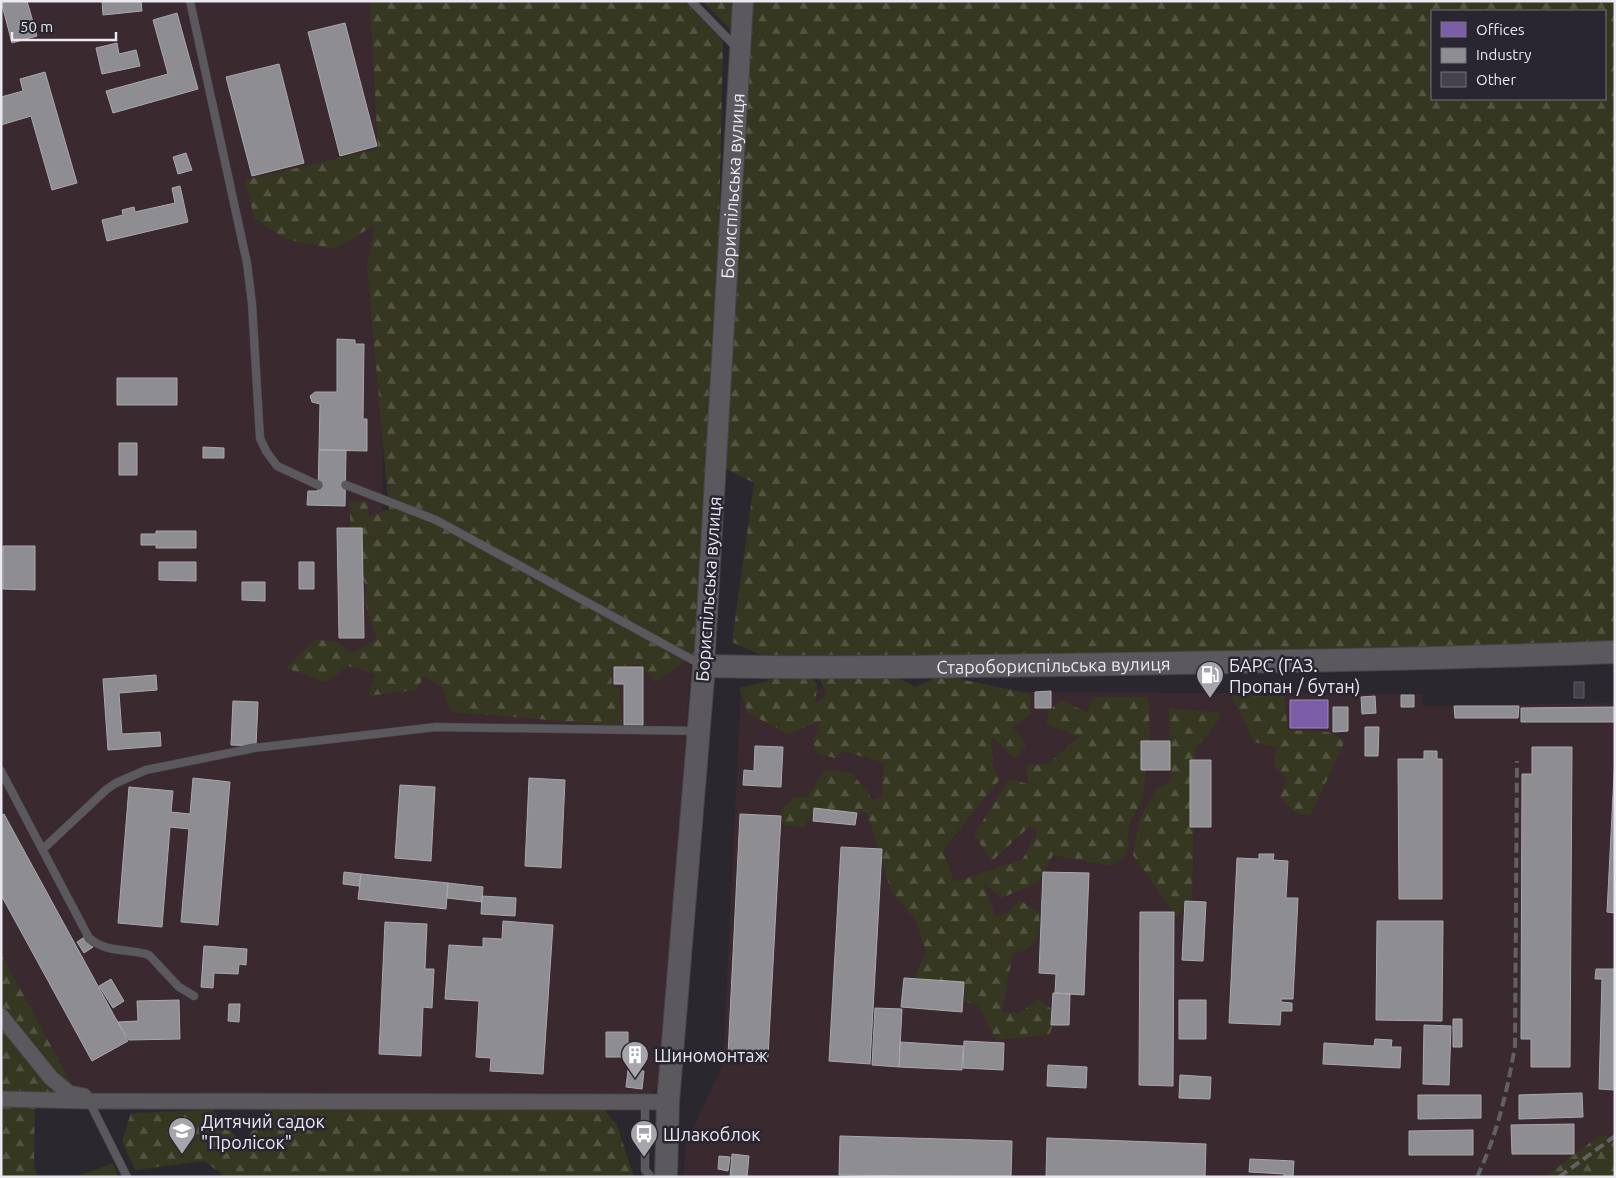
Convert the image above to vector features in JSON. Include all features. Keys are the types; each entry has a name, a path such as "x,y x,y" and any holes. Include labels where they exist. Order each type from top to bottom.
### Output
{"main road":[{"name":"Старобориспільська вулиця","path":"704,666 806,668 1291,661 1503,657 1615,652"},
{"name":"Бориспільська вулиця","path":"666,1177 668,1102 704,666"}],"street":[{"name":"Бориспільська вулиця","path":"704,666 743,1"},
{"path":"1,1016 51,1078 69,1093 105,1100"},
{"path":"1,1099 89,1101 668,1102"}],"lane":[{"path":"190,1 246,263 252,304 260,438 266,451 277,466 318,485"},
{"path":"692,1 740,51"},
{"path":"346,485 436,520 704,666"},
{"path":"43,849 106,789 116,782 146,770 254,748 436,726 699,731"},
{"path":"1,770 89,938 97,945 105,948 149,956 179,987 194,996"},
{"path":"89,1101 127,1177"},
{"path":"645,1102 645,1170 651,1177"}],"shaded area":[{"path":"1,1 380,1 383,509 397,655 691,661 662,1080 655,1092 643,1096 76,1092 1,953"},
{"path":"741,687 1035,692 1422,694 1423,706 1615,703 1615,1177 684,1177 685,1145 723,1065"}],"green space":[{"path":"370,1 684,1 723,40 716,369 699,651 655,682 638,663 611,669 612,684 620,690 622,726 452,712 441,686 424,677 415,690 368,696 375,674 348,666 326,682 286,668 316,639 340,643 350,653 377,640 364,600 367,587 353,561 349,502 367,501 369,517 389,509 367,267 375,225 334,249 285,239 254,218 245,180 378,149"},
{"path":"702,1 1615,1 1615,652 1273,656 761,655 732,642 754,483 720,466 732,31"},
{"path":"769,669 807,671 817,685 815,706 827,693 819,679 832,671 890,673 915,687 936,678 955,678 1031,694 1030,715 1013,727 1026,746 1014,758 992,737 993,767 1000,779 943,850 954,882 1022,860 1038,832 1030,826 992,861 974,835 1009,779 1028,784 1027,765 1047,764 1079,737 1046,724 1049,710 1062,700 1087,713 1093,697 1148,697 1150,734 1143,799 1129,824 1127,854 1111,866 1053,855 1037,883 1001,898 984,883 995,916 1008,913 1019,900 1039,912 1040,933 1027,950 1013,953 1002,1011 1020,1013 1038,999 1058,1014 1049,1035 996,1040 979,1005 945,995 915,976 926,952 916,920 892,893 867,812 812,813 804,827 784,825 780,811 794,797 807,797 825,770 852,773 873,800 882,797 884,763 843,751 835,758 816,753 813,739 821,721 788,734 748,713 739,688 768,681"},
{"path":"1232,696 1284,696 1288,730 1329,732 1345,741 1310,816 1293,812 1280,796 1287,778 1274,766 1277,747 1254,742"},
{"path":"1169,708 1221,713 1216,724 1195,749 1192,899 1177,917 1133,855 1140,818 1156,789 1171,781"},
{"path":"1,953 76,1092 35,1095 34,1166 38,1177 1,1177"},
{"path":"269,1105 601,1106 617,1125 634,1177 222,1177 221,1173 204,1161 135,1170 122,1141 131,1113 213,1110 243,1145"},
{"path":"1600,1135 1615,1137 1615,1177 1545,1177"},
{"path":"113,1163 118,1177 75,1177"}],"building: Offices":[{"path":"1290,700 1328,700 1328,728 1290,728"}],"building: Industry":[{"path":"1,1 27,1 37,36 12,43"},
{"path":"102,1 141,1 142,11 103,15"},
{"path":"177,13 198,89 113,113 106,91 168,74 153,20"},
{"path":"345,23 377,146 340,156 308,32"},
{"path":"117,43 119,54 136,50 140,66 102,74 96,48"},
{"path":"279,64 304,163 252,176 226,77"},
{"path":"45,72 77,183 52,190 31,116 1,125 1,97 23,91 20,79"},
{"path":"186,153 192,170 178,174 173,157"},
{"path":"180,186 188,222 107,241 102,220 123,215 122,210 134,207 135,212 175,203 172,188"},
{"path":"337,339 355,340 355,344 364,344 363,419 367,419 367,451 319,450 320,404 312,402 310,396 315,392 337,392"},
{"path":"117,378 177,378 177,405 117,405"},
{"path":"119,443 137,443 137,475 119,475"},
{"path":"203,447 224,448 224,458 203,458"},
{"path":"319,450 346,450 345,506 307,505 308,491 318,491"},
{"path":"337,528 362,528 364,638 339,638"},
{"path":"156,531 196,531 196,548 156,548 156,545 141,545 141,534 156,534"},
{"path":"3,546 35,546 35,590 3,589"},
{"path":"159,562 196,562 196,581 159,580"},
{"path":"299,562 314,562 314,589 299,589"},
{"path":"242,582 265,582 265,601 242,600"},
{"path":"614,667 643,667 643,725 624,725 624,684 614,684"},
{"path":"156,675 157,690 119,693 122,734 160,732 161,746 108,750 103,679"},
{"path":"1051,691 1051,708 1035,708 1035,692"},
{"path":"1401,695 1414,695 1414,707 1401,707"},
{"path":"1375,696 1376,713 1362,714 1361,697"},
{"path":"233,701 258,702 256,746 231,745"},
{"path":"1454,706 1519,706 1518,718 1455,718"},
{"path":"1333,707 1348,707 1348,731 1333,732"},
{"path":"1615,707 1615,722 1521,722 1521,708"},
{"path":"1365,727 1379,727 1378,756 1365,756"},
{"path":"1141,741 1170,741 1170,770 1141,770"},
{"path":"755,746 783,747 781,787 743,785 744,770 754,771"},
{"path":"1532,747 1572,747 1570,1067 1531,1067 1531,1039 1521,1039 1522,774 1532,774"},
{"path":"1424,751 1437,751 1437,759 1442,759 1442,899 1399,899 1398,759 1424,759"},
{"path":"1615,756 1615,913 1607,912"},
{"path":"1190,760 1211,760 1211,827 1190,827"},
{"path":"193,778 230,782 218,925 181,922 189,829 170,827 162,927 118,923 129,787 173,791 171,812 190,814"},
{"path":"529,778 565,780 561,868 525,866"},
{"path":"400,785 435,787 431,861 395,858"},
{"path":"814,808 857,813 855,825 813,821"},
{"path":"4,814 128,1041 92,1061 1,895 1,815"},
{"path":"740,814 781,816 768,1057 728,1055"},
{"path":"841,847 882,849 870,1064 829,1061"},
{"path":"1259,854 1274,854 1273,860 1288,861 1286,898 1298,898 1293,999 1281,999 1281,1002 1292,1003 1292,1011 1281,1011 1280,1025 1229,1023 1237,858 1259,859"},
{"path":"344,872 361,874 359,886 343,884"},
{"path":"1043,872 1089,873 1084,995 1055,993 1056,974 1039,973"},
{"path":"361,874 448,883 446,909 358,899"},
{"path":"448,883 483,887 482,902 447,898"},
{"path":"482,896 516,898 515,916 481,914"},
{"path":"1185,901 1206,902 1203,961 1182,960"},
{"path":"1140,912 1174,912 1173,1086 1139,1085"},
{"path":"503,921 553,925 543,1074 490,1071 491,1058 476,1057 479,1001 445,999 449,945 483,947 483,938 502,939"},
{"path":"1377,921 1443,921 1442,1021 1376,1020"},
{"path":"385,922 427,924 425,969 434,969 432,1008 423,1007 421,1056 379,1054"},
{"path":"86,936 93,947 84,953 77,942"},
{"path":"204,946 247,949 246,965 239,964 238,974 214,973 213,988 201,987"},
{"path":"1596,969 1615,969 1615,1090 1599,1089 1602,979 1595,979"},
{"path":"904,978 964,982 962,1012 901,1007"},
{"path":"111,979 124,1001 113,1008 99,986"},
{"path":"1053,993 1070,994 1069,1025 1051,1025"},
{"path":"179,1000 180,1039 129,1040 118,1022 138,1021 137,1001"},
{"path":"1179,1000 1206,1000 1206,1039 1179,1039"},
{"path":"229,1004 240,1004 239,1022 228,1021"},
{"path":"875,1008 902,1009 899,1067 872,1065"},
{"path":"1453,1019 1462,1019 1462,1047 1453,1047"},
{"path":"1424,1025 1451,1026 1449,1085 1423,1084"},
{"path":"606,1032 628,1032 628,1057 606,1057"},
{"path":"1375,1039 1392,1040 1391,1047 1401,1047 1400,1068 1323,1064 1324,1043 1374,1046"},
{"path":"964,1041 1004,1043 1003,1070 963,1068"},
{"path":"900,1042 963,1046 962,1070 899,1067"},
{"path":"1048,1065 1087,1067 1086,1088 1047,1086"},
{"name":"Шиномонтаж","path":"628,1070 644,1071 642,1089 626,1087"},
{"path":"1180,1075 1211,1077 1210,1099 1179,1098"},
{"path":"1582,1093 1583,1117 1519,1119 1519,1095"},
{"path":"1418,1095 1481,1095 1481,1118 1418,1119"},
{"path":"1574,1124 1574,1154 1512,1154 1511,1125"},
{"path":"1473,1130 1473,1155 1409,1155 1409,1131"},
{"path":"840,1136 1012,1141 1011,1177 839,1175"},
{"path":"1047,1138 1206,1144 1205,1177 1046,1177"},
{"path":"732,1154 749,1156 747,1177 730,1177"},
{"path":"719,1156 730,1157 728,1171 718,1169"},
{"path":"1250,1159 1294,1161 1293,1177 1284,1177 1284,1174 1249,1172"}],"building: Other":[{"path":"1574,682 1584,682 1584,698 1574,698"}],"railway":[{"path":"1477,1177 1500,1113 1515,1046 1517,761"},
{"path":"1559,1177 1615,1136"}],"place":[{"name":"БАРС (ГАЗ. Пропан / бутан)","path":"1210,699"},
{"name":"Шиномонтаж","path":"635,1079"},
{"name":"Дитячий садок \"Пролісок\"","path":"182,1155"},
{"name":"Шлакоблок","path":"644,1158"}]}
